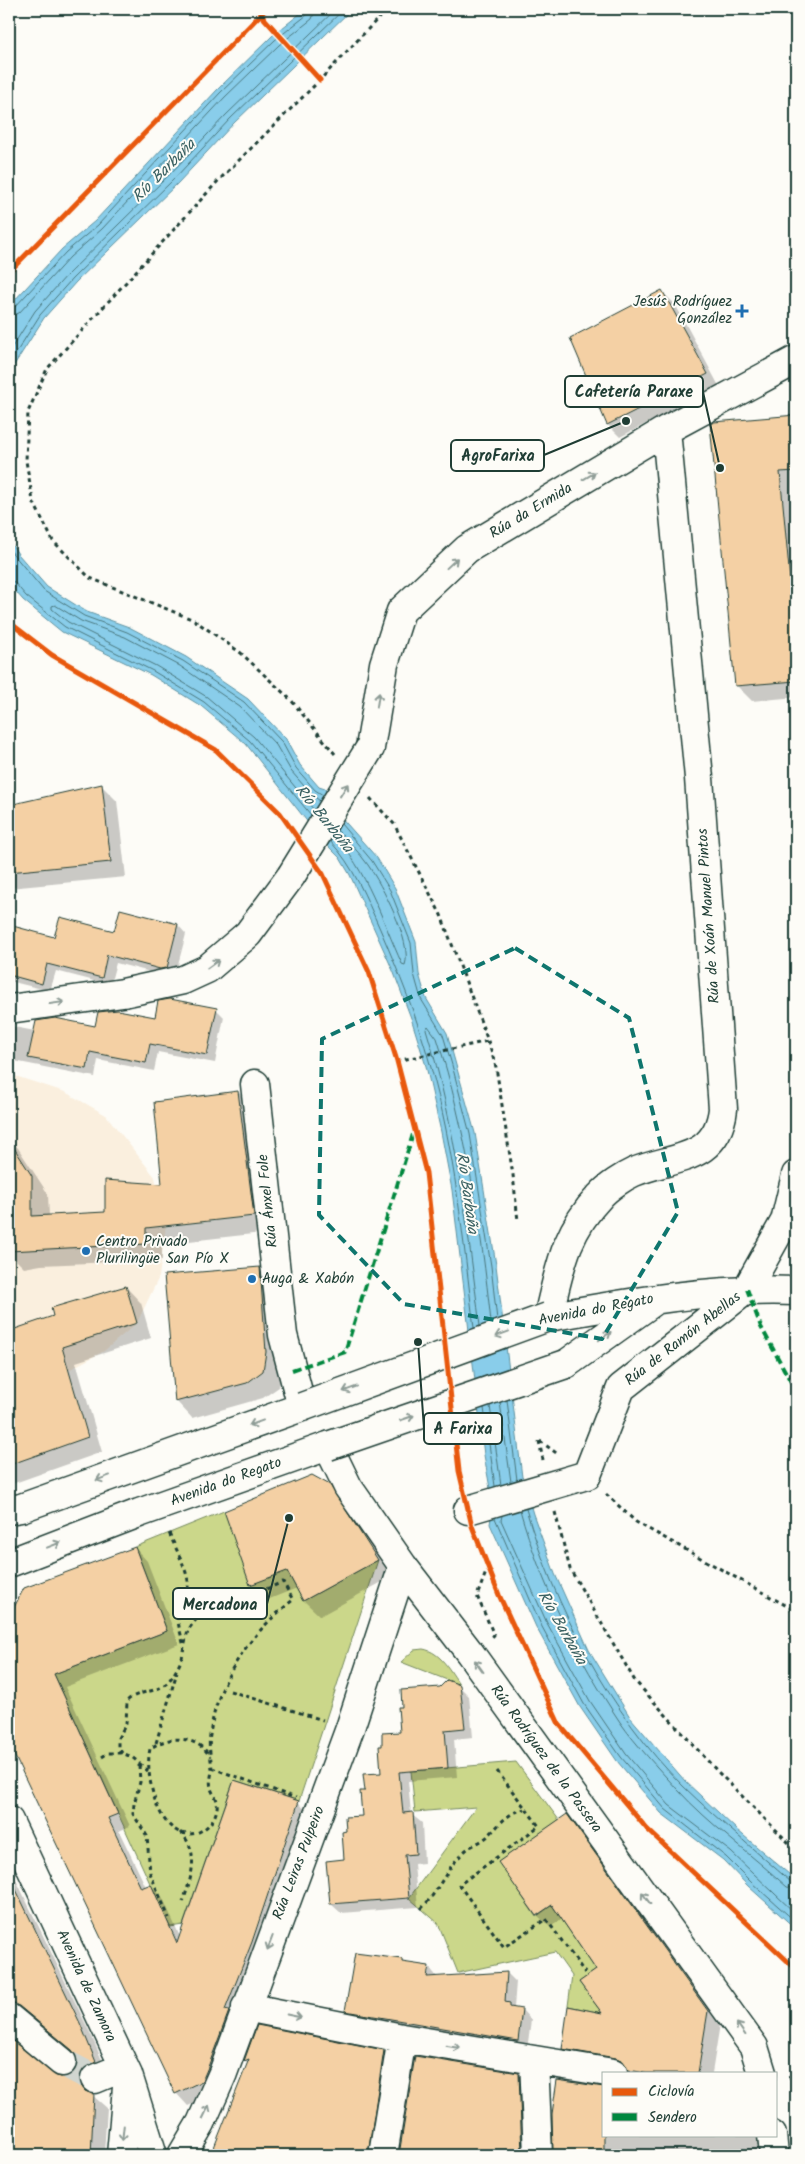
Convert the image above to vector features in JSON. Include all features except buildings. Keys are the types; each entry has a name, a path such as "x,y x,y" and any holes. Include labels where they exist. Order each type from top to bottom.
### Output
{"street":[{"name":"Rúa da Ermida","path":"9,1009 123,993 183,980 207,969 248,934 291,876 370,748 384,664 401,611 466,549 666,430 796,360"},
{"name":"Rúa de Xoán Manuel Pintos","path":"548,1317 556,1274 564,1250 583,1217 601,1194 633,1173 683,1159 697,1151 716,1133 721,1123 723,1109 699,778 666,430"},
{"name":"Rúa Ánxel Fole","path":"255,1084 283,1335 302,1407"},
{"name":"Rúa de Ramón Abellas","path":"587,1475 621,1388 747,1289 785,1221 796,1175"},
{"path":"660,1297 747,1289 796,1291"},
{"name":"Avenida do Regato","path":"9,1510 21,1508 548,1317 660,1297"},
{"name":"Avenida do Regato","path":"9,1563 158,1506 566,1364 660,1297"},
{"name":"Rúa Rodríguez de la Passera","path":"328,1446 348,1487 403,1566 470,1654 754,2047 762,2072"},
{"path":"477,1507 587,1475"},
{"name":"Rúa Leiras Pulpeiro","path":"182,2155 212,2100 350,1728 403,1566"},
{"name":"Avenida de Zamora","path":"9,1821 126,2071 153,2155"},
{"path":"246,2007 402,2038 607,2072"},
{"path":"9,2018 62,2062"},
{"path":"383,2155 402,2038"},
{"path":"534,2060 538,2155"},
{"path":"96,2079 126,2071 120,2155"},
{"path":"772,2136 774,2155"}],"path":[{"path":"255,22 266,9"},
{"path":"341,762 291,700 241,653 194,620 90,578 53,541 33,501 26,461 28,412 47,369 218,181 320,80 387,9"},
{"path":"261,15 320,80"},
{"path":"369,797 394,824 441,915 488,1041 498,1076 518,1221"},
{"path":"397,1061 488,1041"},
{"path":"394,1052 399,1070"},
{"path":"539,1440 542,1488 570,1570 635,1681 718,1772 796,1850"},
{"path":"587,1475 636,1522 796,1612"},
{"path":"158,1506 188,1580 187,1591 180,1603 178,1618 183,1651"},
{"path":"485,1559 492,1576"},
{"path":"470,1654 486,1644 494,1635 477,1596 488,1567"},
{"path":"156,1744 188,1630 198,1617 283,1582 293,1600 272,1618 246,1646 228,1675 213,1716 210,1736 212,1768 210,1788 216,1801 214,1818 204,1829 195,1833 180,1832"},
{"path":"122,1753 118,1747 118,1738 126,1724 127,1701 131,1697 158,1690 169,1680 178,1667"},
{"path":"230,1691 350,1728"},
{"path":"183,1902 192,1872 193,1857 188,1842 162,1815 152,1791 148,1771 150,1749 166,1739 189,1741 204,1747 210,1757"},
{"path":"102,1757 108,1753 122,1753 132,1757 138,1765 148,1771"},
{"path":"138,1765 140,1782 133,1814 147,1836 150,1872 169,1918"},
{"path":"212,1768 321,1806"},
{"path":"497,1771 539,1826 458,1885 504,1947 546,1919 585,1973"},
{"path":"421,1909 436,1894 449,1869 463,1852 488,1836 503,1819 525,1809"}],"highlighted area":[{"path":"515,948 629,1018 678,1212 602,1339 404,1304 319,1215 322,1039"}],"shaded area":[{"name":"Centro Privado Plurilingüe San Pío X","path":"9,1074 65,1092 106,1115 155,1177 166,1225 159,1277 137,1323 104,1351 65,1372 27,1377 9,1374"}],"green space":[{"path":"224,1511 287,1571 303,1601 378,1560 299,1801 234,1780 183,1925 170,1927 54,1674 167,1631 135,1547"},
{"path":"423,1649 440,1658 460,1685 401,1662 414,1650"},
{"path":"516,1762 559,1820 499,1862 536,1917 552,1905 596,1970 579,1982 602,2013 568,2006 572,1976 555,1952 458,1973 438,1923 409,1898 476,1807 415,1812 411,1771"}],"water":[{"name":"Río Barbaña","path":"306,9 352,9 234,123 178,183 76,282 44,318 9,373 9,308 12,303 62,249 95,221 217,90 272,36"},
{"name":"Río Barbaña","path":"9,540 18,554 47,587 87,612 129,627 186,657 248,699 286,739 300,765 319,787 325,789 339,815 377,858 395,888 416,942 419,974 426,998 447,1033 475,1133 496,1265 522,1477 533,1514 555,1574 589,1650 630,1717 685,1781 737,1830 796,1880 796,1929 748,1886 723,1860 661,1813 617,1761 580,1707 536,1627 490,1524 493,1505 484,1455 452,1190 441,1132 426,1066 411,1018 394,973 350,875 340,858 321,839 246,744 201,706 151,675 62,632 23,600 9,584"}],"tunnel":[{"path":"62,2062 95,2079"}],"marked path":[{"path":"292,1370 345,1352 414,1131"},
{"path":"747,1289 761,1327 796,1391"}],"cycle path":[{"path":"9,272 266,9"},
{"path":"261,15 320,80"},
{"path":"9,622 52,655 216,750 280,813 323,874 369,972 397,1061 426,1173 459,1471 472,1526 499,1595 559,1724 647,1829 796,1969"}],"place":[{"name":"Jesús Rodríguez González","path":"742,311"},
{"name":"AgroFarixa","path":"626,421"},
{"name":"Cafetería Paraxe","path":"720,468"},
{"name":"Centro Privado Plurilingüe San Pío X","path":"86,1251"},
{"name":"Auga & Xabón","path":"252,1279"},
{"name":"A Farixa","path":"418,1342"},
{"name":"Mercadona","path":"289,1518"}]}
